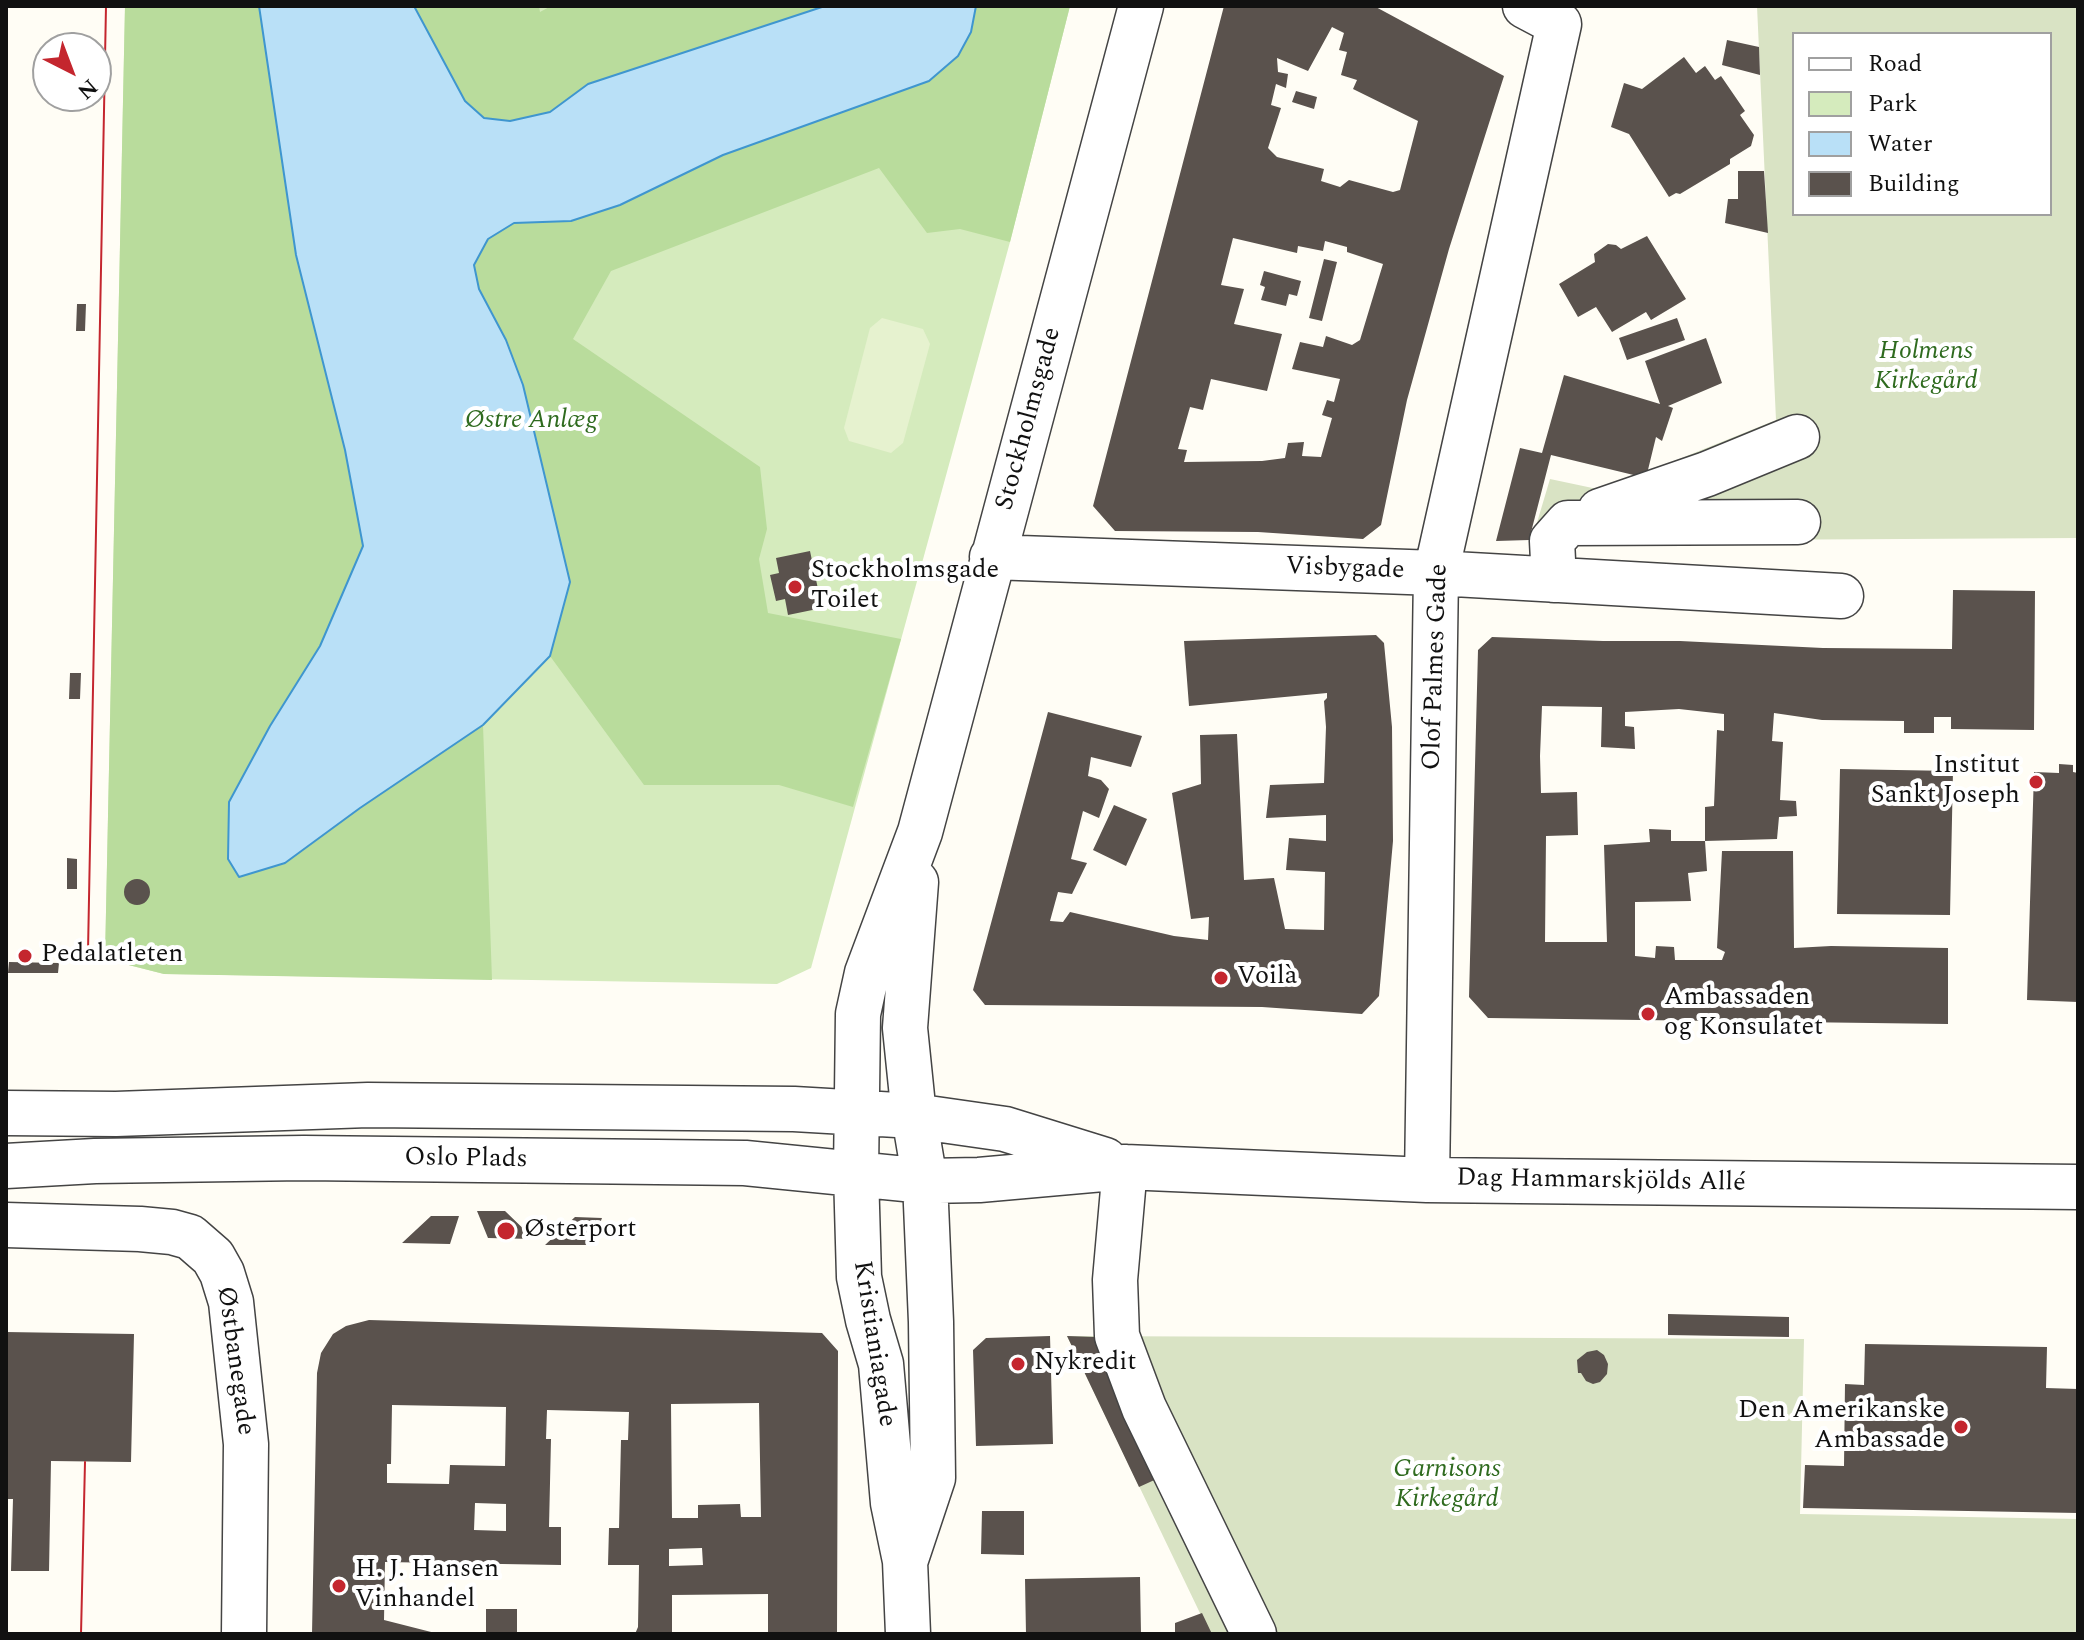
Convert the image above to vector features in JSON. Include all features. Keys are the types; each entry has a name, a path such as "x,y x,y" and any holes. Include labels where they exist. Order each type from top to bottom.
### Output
{"street":[{"name":"Stockholmsgade","path":"858,1113 858,1014 867,973 920,832 1141,6"},
{"name":"Olof Palmes Gade","path":"1427,1180 1436,573 1542,15"},
{"path":"1554,580 1552,541 1568,523 1707,474 1797,437"},
{"path":"1568,523 1798,522"},
{"name":"Visbygade","path":"992,557 1436,573 1841,596"},
{"name":"Stockholmsgade","path":"920,832 905,1028 914,1116 925,1181"},
{"name":"Oslo Plads","path":"6,1113 116,1114 368,1105 794,1109 914,1116"},
{"name":"Kristianiagade","path":"858,1113 859,1277 881,1364 893,1503 905,1561 908,1634"},
{"name":"Dag Hammarskjölds Allé","path":"914,1116 1005,1129 1125,1167"},
{"name":"Oslo Plads","path":"6,1166 95,1161 304,1158 745,1163 925,1181"},
{"path":"1125,1167 1115,1280 1117,1336 1144,1408 1254,1634"},
{"name":"Dag Hammarskjölds Allé","path":"925,1181 979,1180 1125,1167 1427,1180 2078,1187"},
{"name":"Kristianiagade","path":"905,1561 933,1478 925,1181"},
{"name":"Østbanegade","path":"6,1225 172,1232 190,1237 213,1257 222,1273 231,1302 246,1444 244,1634"}],"green space":[{"name":"Østre Anlæg","path":"125,6 1070,6 1010,242 811,968 777,984 164,974 105,959"},
{"path":"125,6 259,6 363,546 320,646 270,726 229,802 239,877 285,863 483,725 492,980 164,974 105,959"},
{"path":"414,6 539,6 540,12 551,6 825,6 588,84 550,112 510,121 484,118 465,101"},
{"path":"976,6 1070,6 1010,242 960,229 927,233 879,168 611,271 573,339 760,467 767,529 759,559 768,613 901,639 853,807 779,785 644,785 550,656 570,582 523,385 506,340 479,290 474,265 488,239 514,223 571,221 620,205 971,32"},
{"name":"Holmens Kirkegård","path":"1757,6 2078,6 2078,538 1552,541 1530,546 1550,479 1602,490 1776,420"},
{"path":"882,318 923,329 930,344 903,443 891,453 849,441 844,428 870,328"},
{"name":"Garnisons Kirkegård","path":"1067,1336 1804,1339 1800,1514 2078,1519 2078,1634 1210,1634"}],"water":[{"path":"259,6 414,6 465,101 484,118 510,121 550,112 588,84 825,6 976,6 971,32 958,56 929,81 723,155 620,205 571,221 514,223 488,239 474,265 479,289 506,340 523,385 570,582 550,656 483,725 285,863 239,877 228,859 229,802 270,726 320,646 363,546 345,450 296,255"}],"building":[{"path":"1224,6 1374,6 1504,76 1449,249 1407,400 1381,525 1363,539 1258,532 1115,531 1093,506","holes":["1332,27 1344,33 1339,50 1347,52 1341,75 1357,80 1353,89 1418,121 1400,190 1393,192 1349,180 1340,187 1321,181 1324,169 1277,157 1268,148 1281,108 1271,105 1276,84 1286,88 1288,74 1278,72 1277,58 1308,71","1233,238 1297,253 1298,246 1323,251 1325,241 1347,247 1347,252 1383,264 1360,340 1352,345 1326,336 1323,347 1300,342 1292,369 1340,379 1334,402 1327,400 1322,415 1332,418 1321,457 1302,456 1304,442 1288,443 1285,458 1262,461 1184,462 1187,450 1178,449 1190,407 1203,410 1211,379 1267,391 1282,334 1234,324 1244,289 1221,285"]},
{"path":"1727,40 1759,47 1760,75 1722,65"},
{"path":"1684,57 1696,73 1705,66 1715,80 1721,76 1745,111 1740,115 1754,135 1751,146 1730,159 1730,164 1680,194 1669,197 1629,134 1611,127 1624,83 1642,89"},
{"path":"1296,91 1317,97 1314,109 1292,102"},
{"path":"1738,171 1764,171 1768,233 1725,223 1728,199 1738,199"},
{"path":"1647,236 1686,299 1651,320 1646,312 1612,332 1596,307 1578,317 1559,284 1595,262 1594,254 1608,244 1621,249"},
{"path":"1324,259 1337,262 1322,321 1309,318"},
{"path":"1264,271 1301,281 1297,296 1289,294 1286,306 1261,300 1265,287 1260,285"},
{"path":"77,304 86,304 85,331 76,331"},
{"path":"1677,318 1685,340 1627,360 1619,338"},
{"path":"1706,338 1722,383 1668,406 1673,408 1662,441 1656,437 1646,478 1551,455 1529,540 1496,541 1520,448 1542,453 1564,375 1660,404 1645,361"},
{"name":"Stockholmsgade Toilet","path":"810,551 822,608 788,615 785,599 776,601 770,575 779,573 776,558"},
{"path":"1953,590 2035,591 2034,730 1951,729 1951,717 1934,717 1934,733 1904,733 1904,721 1822,720 1774,713 1772,741 1783,742 1780,800 1796,801 1797,816 1779,817 1777,839 1705,841 1707,871 1688,873 1691,901 1635,902 1635,956 1655,958 1656,946 1674,947 1675,960 1722,960 1725,952 1717,948 1722,851 1793,851 1794,948 1948,948 1948,1024 1488,1018 1469,997 1478,650 1492,637 1952,649","holes":["1542,706 1602,707 1601,747 1635,749 1634,727 1625,726 1625,712 1679,709 1724,714 1724,731 1717,730 1714,806 1705,807 1705,841 1671,841 1671,830 1649,829 1650,842 1604,845 1607,942 1545,942 1546,836 1578,835 1577,792 1541,793"]},
{"path":"1376,635 1384,643 1392,727 1393,841 1379,996 1362,1014 1262,1007 985,1005 973,990 1048,712 1142,736 1131,767 1091,757 1088,776 1101,780 1109,789 1099,818 1083,811 1071,859 1087,863 1072,894 1058,892 1050,921 1063,922 1070,912 1174,936 1208,940 1209,917 1191,919 1172,793 1201,784 1200,735 1237,734 1244,880 1274,878 1285,929 1324,930 1325,872 1286,870 1289,838 1326,841 1326,815 1266,818 1270,785 1324,783 1324,701 1327,693 1189,706 1184,641"},
{"path":"70,673 81,673 80,699 69,699"},
{"path":"2059,764 2073,765 2073,772 2078,773 2078,1002 2027,1000 2034,772 2059,773"},
{"path":"1840,769 1953,771 1950,915 1837,914"},
{"path":"1114,805 1147,819 1126,866 1093,850"},
{"path":"67,858 77,859 77,889 67,889"},
{"path":"137,879 146,883 150,892 146,901 137,905 128,901 124,892 128,883"},
{"path":"9,962 59,963 58,973 8,973"},
{"path":"477,1211 505,1211 534,1239 488,1238"},
{"path":"431,1216 459,1216 450,1244 402,1243"},
{"path":"575,1217 602,1218 592,1245 545,1245"},
{"path":"1668,1314 1789,1317 1789,1337 1668,1335"},
{"path":"369,1320 822,1333 838,1351 837,1634 768,1634 768,1594 672,1595 672,1634 635,1634 638,1627 639,1565 608,1565 609,1528 619,1528 621,1440 628,1440 629,1412 547,1410 546,1439 551,1439 549,1527 561,1527 561,1565 385,1562 384,1620 439,1634 312,1634 317,1373 321,1353 333,1334 346,1326","holes":["759,1403 761,1517 741,1517 740,1504 698,1505 698,1518 672,1518 671,1404","392,1405 506,1407 505,1466 450,1465 449,1484 387,1483 387,1464 391,1464","475,1503 506,1504 506,1531 474,1530","702,1548 703,1565 669,1566 669,1549"]},
{"path":"6,1332 134,1334 131,1462 51,1461 49,1571 11,1571 13,1499 6,1499"},
{"path":"1050,1336 1053,1444 976,1446 973,1350 986,1338"},
{"path":"1067,1336 1095,1337 1161,1477 1139,1487"},
{"name":"Den Amerikanske Ambassade","path":"1865,1344 2047,1347 2046,1388 2078,1389 2078,1513 1803,1508 1805,1465 1844,1466 1845,1384 1864,1385"},
{"path":"1597,1350 1604,1355 1608,1364 1607,1374 1600,1382 1593,1384 1578,1373 1577,1360 1587,1352"},
{"path":"982,1511 1024,1511 1024,1555 981,1554"},
{"path":"1140,1577 1141,1634 1026,1634 1025,1579"},
{"path":"486,1609 517,1609 517,1634 486,1634"},
{"path":"1202,1613 1212,1634 1175,1634 1175,1623"}],"tram line":[{"path":"88,951 106,6"},
{"path":"81,1634 85,1462"}],"place":[{"name":"Stockholmsgade Toilet","path":"795,587"},
{"name":"Institut Sankt Joseph","path":"2036,782"},
{"name":"Pedalatleten","path":"25,956"},
{"name":"Voilà","path":"1221,978"},
{"name":"Ambassaden og Konsulatet","path":"1648,1014"},
{"name":"Østerport","path":"506,1231"},
{"name":"Nykredit","path":"1018,1364"},
{"name":"Den Amerikanske Ambassade","path":"1961,1427"},
{"name":"H. J. Hansen Vinhandel","path":"339,1586"}]}
